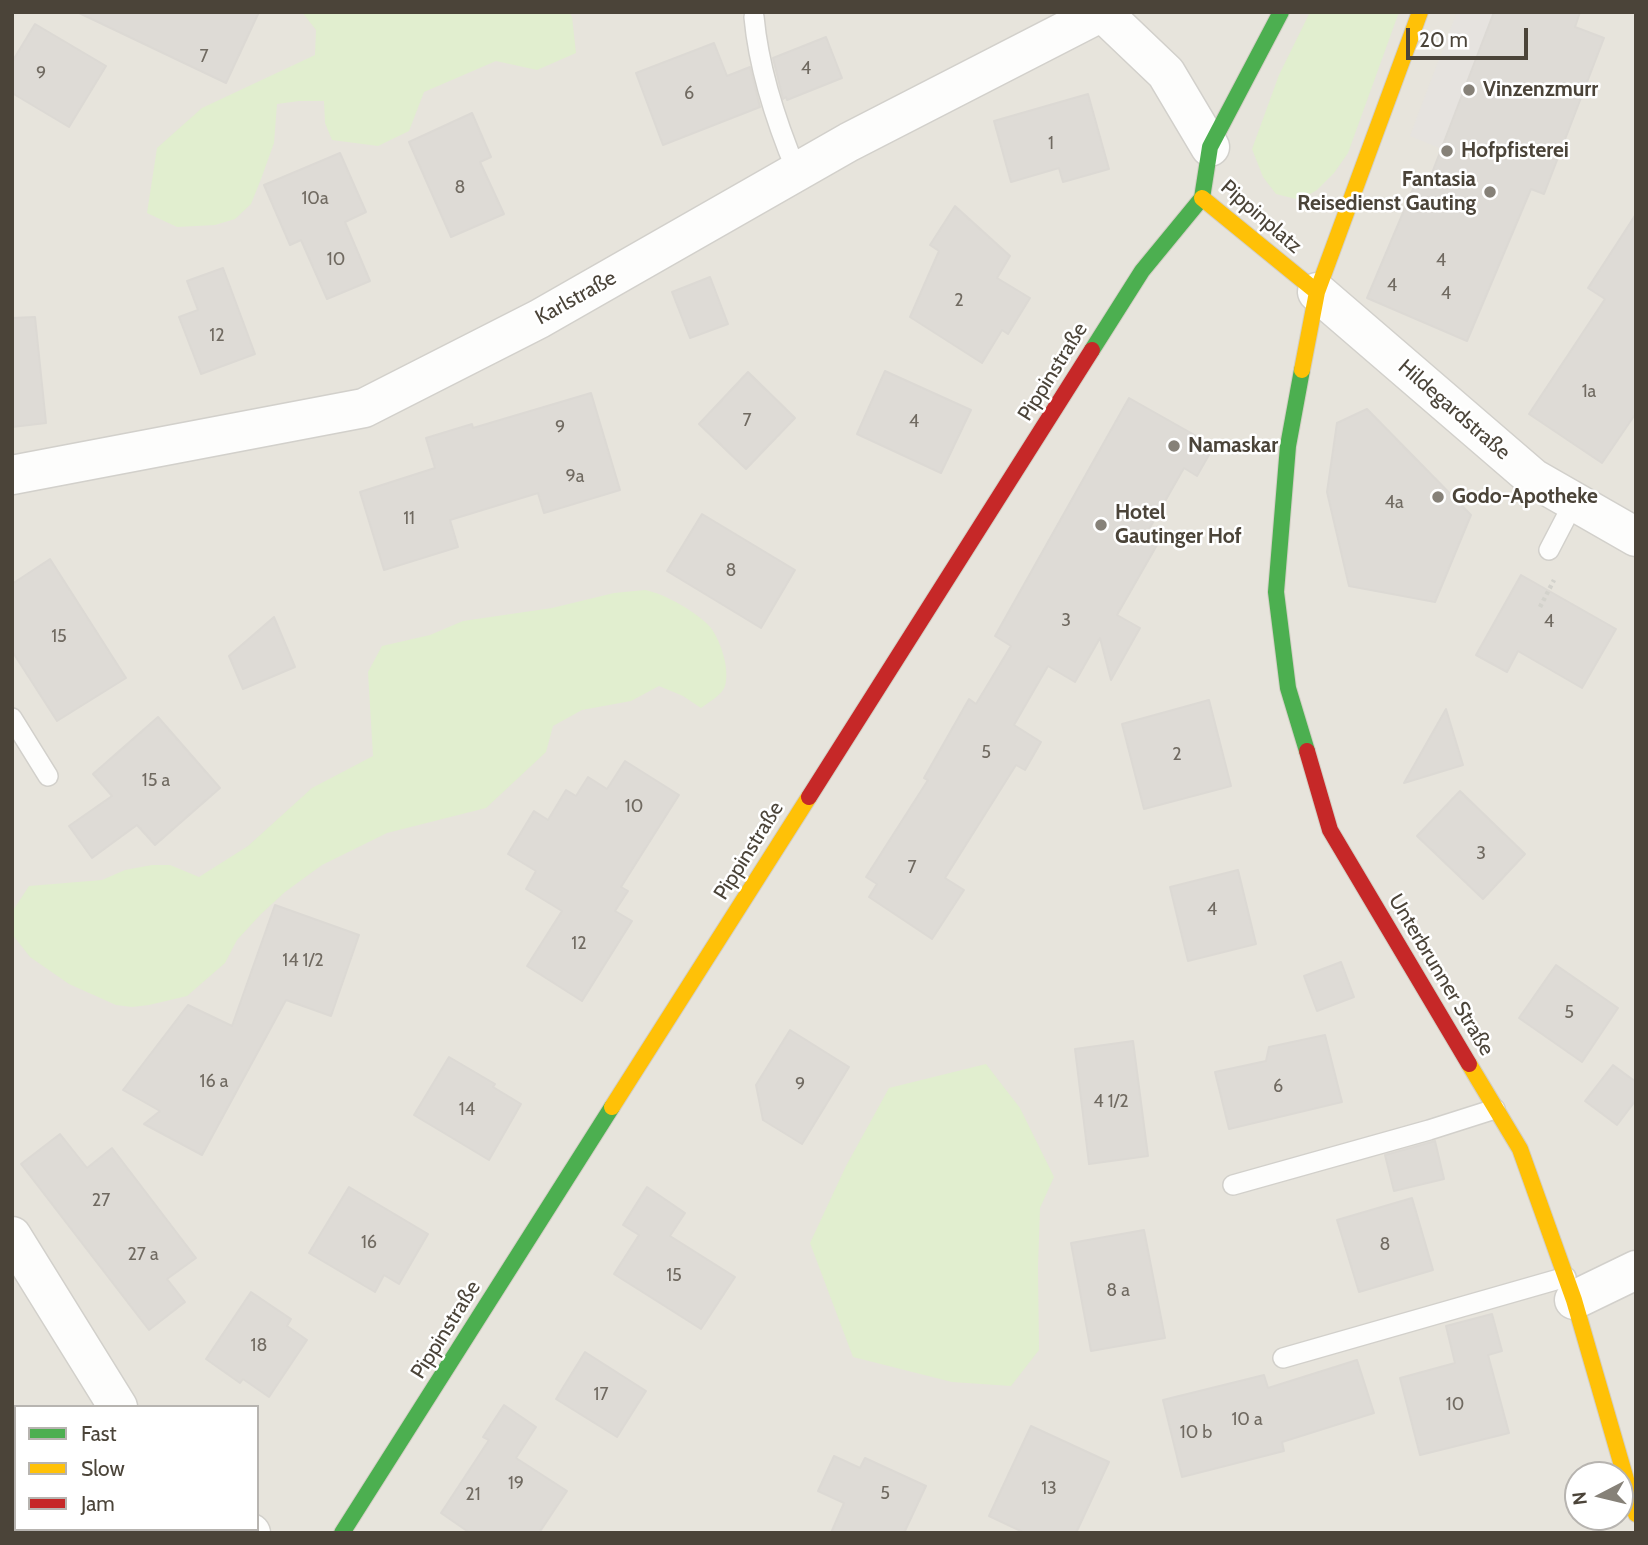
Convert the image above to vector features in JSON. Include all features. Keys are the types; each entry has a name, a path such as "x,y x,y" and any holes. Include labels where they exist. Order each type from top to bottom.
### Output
{"street":[{"name":"Karlstraße","path":"12,475 364,408 539,319 849,142 1102,12 1166,73 1210,147"},
{"name":"Pippinplatz","path":"1281,12 1210,147 1202,198 1317,292"},
{"name":"Pippinplatz","path":"1288,446 1317,292 1420,12"},
{"name":"Pippinstraße","path":"342,1533 1142,271 1202,198"},
{"name":"Hildegardstraße","path":"1317,292 1533,478 1636,537"},
{"name":"Unterbrunner Straße","path":"1288,446 1276,592 1288,688 1330,830 1520,1149 1570,1288 1636,1514"},
{"path":"12,1236 117,1405"},
{"path":"1570,1288 1636,1270"}],"lane":[{"path":"754,17 757,49 765,83 778,126 797,172"},
{"path":"1549,550 1574,502"},
{"path":"12,718 47,776"},
{"path":"1233,1185 1495,1109"},
{"path":"1283,1358 1570,1288"}],"shaded area":[{"path":"12,12 1636,12 1636,1533 12,1533"},
{"path":"1457,12 1494,12 1442,149 1410,136"}],"green space":[{"path":"302,12 569,12 572,17 576,53 537,70 496,61 424,92 409,131 378,146 332,140 325,123 324,101 277,104 274,143 261,179 251,204 235,219 215,225 177,227 147,213 157,148 202,108 315,55 316,30"},
{"path":"1310,12 1399,12 1348,153 1334,173 1317,190 1300,200 1276,194 1263,177 1252,149 1279,75"},
{"path":"645,590 680,604 711,628 721,648 726,672 725,686 718,695 701,708 683,696 659,686 631,701 582,710 553,726 546,752 486,808 387,833 322,865 285,892 261,914 237,940 225,963 187,996 149,1005 116,1005 69,984 30,957 12,934 12,912 29,886 102,880 125,870 152,865 170,865 199,877 248,846 312,788 373,756 368,672 382,646 430,635 463,621 552,608 614,593"},
{"path":"986,1064 1020,1108 1054,1177 1040,1208 1039,1350 1011,1386 952,1382 853,1357 810,1243 846,1166 889,1088"}],"building":[{"path":"77,12 259,12 226,83"},
{"path":"1494,12 1580,12 1575,27 1604,38 1544,194 1531,189 1467,341 1367,298 1416,182 1427,186"},
{"path":"35,24 106,66 69,127 12,93 12,62"},
{"path":"826,37 842,78 787,100 786,97 783,99 773,58"},
{"path":"714,43 727,76 750,67 760,107 663,145 636,73"},
{"path":"1088,94 1109,169 1063,182 1059,168 1011,182 994,121"},
{"path":"472,113 491,157 480,162 504,214 451,237 409,142"},
{"path":"340,153 366,212 345,222 370,281 327,299 301,240 290,245 264,185"},
{"path":"955,206 1010,256 997,278 1030,298 1008,334 1002,330 982,363 910,317 939,251 930,245"},
{"path":"1636,214 1636,413 1602,463 1529,414 1605,299 1588,288"},
{"path":"223,268 255,354 201,374 179,317 198,310 187,281"},
{"path":"710,277 728,324 690,338 672,292"},
{"path":"35,317 46,423 12,427 12,318"},
{"path":"885,371 971,410 941,473 857,434"},
{"path":"748,372 795,418 746,469 699,424"},
{"path":"591,393 620,490 544,513 538,493 450,520 458,547 384,570 360,492 435,468 426,438 472,424 473,428"},
{"path":"1129,398 1214,446 1197,476 1184,468 1144,538 1157,545 1117,615 1140,628 1111,680 1100,638 1075,682 1048,666 1014,725 1041,742 1025,770 1016,765 945,878 964,890 932,939 869,897 877,884 866,877 928,780 924,778 969,699 976,704 1011,646 995,636"},
{"path":"1367,409 1471,515 1435,602 1349,586 1327,492 1337,423"},
{"path":"702,514 795,570 761,628 667,571"},
{"path":"50,559 126,678 57,721 12,651 12,584"},
{"path":"1521,575 1616,629 1582,688 1518,651 1507,672 1476,655"},
{"path":"274,617 295,667 243,689 229,656"},
{"path":"1209,700 1231,786 1144,809 1122,724"},
{"path":"1446,709 1463,765 1404,783"},
{"path":"158,717 220,788 155,845 137,825 92,858 69,826 112,796 93,774"},
{"path":"625,761 679,795 621,887 628,891 615,911 632,921 582,1001 527,966 562,911 526,889 536,871 508,854 534,811 548,820 566,790 576,796 588,777 607,789"},
{"path":"1460,791 1525,854 1483,899 1417,836"},
{"path":"1238,870 1256,944 1188,961 1170,887"},
{"path":"275,905 359,935 331,1016 286,1000 202,1155 144,1124 160,1111 123,1090 188,1005 232,1026"},
{"path":"1341,962 1354,997 1317,1011 1304,976"},
{"path":"1556,965 1618,1008 1582,1062 1519,1018"},
{"path":"790,1030 849,1067 802,1144 763,1120 756,1085"},
{"path":"1325,1035 1342,1102 1229,1129 1215,1072 1266,1061 1269,1047"},
{"path":"1133,1041 1148,1156 1089,1164 1075,1049"},
{"path":"449,1057 495,1084 493,1087 521,1104 489,1160 414,1115"},
{"path":"1613,1065 1636,1082 1636,1100 1617,1125 1585,1101"},
{"path":"60,1134 87,1168 112,1148 196,1258 167,1279 185,1302 149,1330 21,1164"},
{"path":"1435,1141 1444,1179 1394,1191 1385,1155"},
{"path":"349,1187 428,1234 399,1284 384,1275 375,1292 309,1253"},
{"path":"647,1187 685,1213 670,1236 735,1277 701,1329 614,1274 639,1235 623,1225"},
{"path":"1412,1198 1433,1270 1359,1292 1337,1220"},
{"path":"1144,1230 1165,1338 1091,1351 1071,1243"},
{"path":"251,1292 291,1319 287,1326 307,1340 269,1397 243,1379 240,1383 206,1359"},
{"path":"1492,1314 1502,1351 1488,1355 1509,1433 1420,1455 1400,1378 1455,1363 1446,1326"},
{"path":"585,1352 646,1391 617,1437 556,1399"},
{"path":"1357,1360 1374,1413 1282,1442 1284,1451 1182,1477 1163,1400 1264,1375 1268,1388"},
{"path":"504,1405 536,1427 516,1458 567,1491 539,1533 470,1533 441,1513 489,1440 483,1437"},
{"path":"1031,1426 1109,1462 1076,1533 1025,1533 989,1516"},
{"path":"834,1456 860,1468 865,1458 926,1486 904,1533 831,1533 844,1503 818,1491"}],"traffic: fast":[{"path":"1202,198 1210,147 1281,12"},
{"path":"1092,350 1142,271 1202,198"},
{"path":"1302,370 1288,446 1276,592 1288,688 1307,751"},
{"path":"342,1533 612,1107"}],"traffic: slow":[{"path":"1302,370 1317,292 1420,12"},
{"path":"1202,198 1317,292"},
{"path":"612,1107 809,797"},
{"path":"1469,1064 1520,1149 1574,1300 1636,1514"}],"traffic: jam":[{"path":"809,797 1092,350"},
{"path":"1307,751 1330,830 1469,1064"}],"place":[{"name":"Vinzenzmurr","path":"1469,90"},
{"name":"Hofpfisterei","path":"1447,151"},
{"name":"Fantasia Reisedienst Gauting","path":"1490,192"},
{"name":"Namaskar","path":"1174,446"},
{"name":"Godo-Apotheke","path":"1438,497"},
{"name":"Hotel Gautinger Hof","path":"1101,525"}]}
